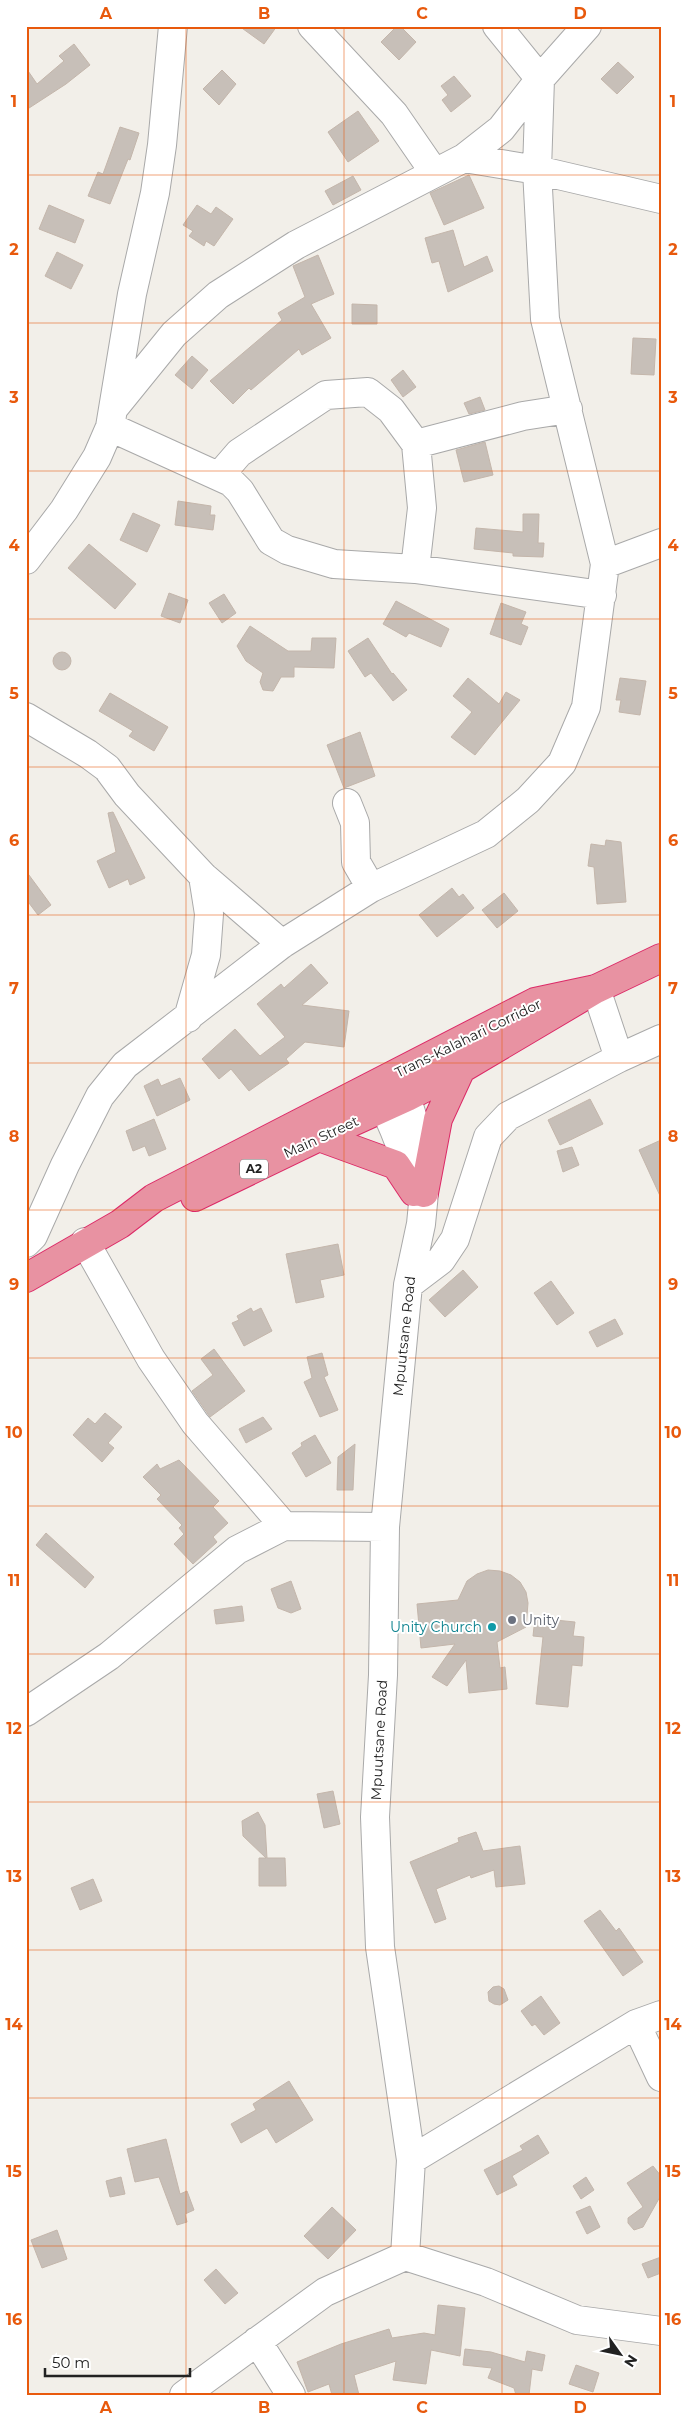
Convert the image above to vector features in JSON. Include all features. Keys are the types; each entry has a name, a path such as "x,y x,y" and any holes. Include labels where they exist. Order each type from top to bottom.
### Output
{"highway":[{"name":"Trans-Kalahari Corridor","path":"388,1097 461,1069 596,988 661,958"},
{"name":"Trans-Kalahari Corridor","path":"388,1097 398,1072 535,1002 596,988"},
{"path":"419,1192 438,1119 461,1069"},
{"name":"Main Street","path":"120,1224 162,1213 319,1137 388,1097"},
{"name":"Main Street","path":"26,1278 85,1242 120,1224 154,1198 388,1097"},
{"path":"319,1137 396,1165 419,1192"}],"street":[{"path":"26,560 64,510 93,465 112,417 132,294 155,193 162,145 172,26"},
{"path":"312,26 394,114 434,172"},
{"path":"26,1243 33,1236 64,1165 100,1096 125,1065 282,944 371,888 486,834 528,800 562,763 586,707 605,564 545,319 537,170 540,79 497,26"},
{"path":"559,57 563,26"},
{"path":"112,417 174,334 218,295 296,245 464,158 500,129 540,79 587,26"},
{"path":"464,158 537,170 661,198"},
{"path":"220,475 239,453 326,394 368,392 391,410 416,444 422,508 415,569"},
{"path":"416,444 523,416 568,409"},
{"path":"112,417 220,475 240,491 271,541 287,550 334,564 415,569 602,595"},
{"path":"605,564 661,543"},
{"path":"26,718 88,754 107,768 127,795 203,876 282,944"},
{"path":"347,803 355,823 356,862 371,888"},
{"path":"188,1018 206,954 209,914 203,876"},
{"path":"596,988 619,1058"},
{"path":"408,1285 441,1260 455,1239 488,1137 508,1116 619,1058 661,1039"},
{"name":"Mpuutsane Road","path":"388,1097 404,1156 419,1192 421,1224 408,1285 385,1527 383,1675 376,1817 380,1947 411,2160 405,2256"},
{"path":"85,1242 151,1359 196,1424 284,1526"},
{"path":"26,1712 109,1656 237,1550 284,1526 385,1527"},
{"path":"411,2160 648,2020 661,2077"},
{"path":"184,2395 325,2292 405,2256 486,2282 577,2320 661,2331"},
{"path":"257,2341 291,2395"}],"building":[{"path":"239,26 277,26 264,44"},
{"path":"397,26 400,26 416,42 399,60 381,42"},
{"path":"74,44 90,65 66,84 26,110 26,68 37,84 64,61 59,56"},
{"path":"618,62 634,77 617,94 601,79"},
{"path":"222,70 236,84 219,105 203,89"},
{"path":"454,76 471,96 451,112 442,100 448,95 441,86"},
{"path":"358,111 379,141 348,162 328,132"},
{"path":"120,127 139,133 130,160 128,159 110,204 88,196 98,172 103,174"},
{"path":"469,175 484,208 444,225 430,193"},
{"path":"353,176 361,190 333,205 325,191"},
{"path":"49,205 84,220 75,243 39,229"},
{"path":"197,205 211,214 216,207 233,219 214,246 206,241 204,246 189,236 193,231 183,225"},
{"path":"453,230 464,267 487,256 493,271 448,292 439,261 432,263 425,238"},
{"path":"57,252 83,265 71,289 45,276"},
{"path":"318,255 334,294 311,304 331,338 302,355 299,349 251,390 249,388 233,404 210,381 282,320 278,313 305,297 293,266"},
{"path":"352,304 377,305 377,324 352,324"},
{"path":"633,338 656,339 654,375 631,374"},
{"path":"192,356 208,370 192,389 175,375"},
{"path":"403,370 416,387 403,397 391,380"},
{"path":"480,397 485,410 469,414 464,403"},
{"path":"485,442 493,475 464,482 456,450"},
{"path":"178,501 211,506 210,515 215,515 213,530 175,525"},
{"path":"133,513 160,525 147,552 120,540"},
{"path":"523,514 539,514 538,543 544,543 543,557 513,556 513,553 474,549 476,528 523,532"},
{"path":"89,544 136,584 115,609 68,568"},
{"path":"169,593 188,600 180,623 161,616"},
{"path":"224,594 236,613 222,623 209,603"},
{"path":"396,601 449,629 441,647 409,633 406,637 383,624"},
{"path":"501,603 526,612 521,624 528,627 521,645 490,634"},
{"path":"250,626 288,651 311,651 312,638 336,638 334,668 294,667 294,677 281,677 273,691 263,690 260,682 263,673 246,661 237,646"},
{"path":"368,638 392,674 407,690 393,701 371,673 365,677 348,651"},
{"path":"62,652 68,655 71,661 68,667 62,670 56,667 53,661 56,655"},
{"path":"468,678 499,704 506,692 520,700 475,755 451,737 472,712 453,696"},
{"path":"620,678 646,681 640,715 619,712 621,700 616,700"},
{"path":"110,693 168,727 154,751 129,736 133,731 99,711"},
{"path":"360,732 375,776 344,788 327,745"},
{"path":"113,812 145,878 130,885 128,879 109,888 97,861 116,852 108,813"},
{"path":"606,840 621,842 626,902 597,904 594,867 588,866 591,844 605,846"},
{"path":"26,871 51,905 38,915 26,899"},
{"path":"452,888 459,897 463,894 474,908 437,937 419,915"},
{"path":"504,893 518,911 497,928 482,910"},
{"path":"311,964 328,983 302,1005 349,1011 344,1047 305,1042 286,1059 289,1063 249,1091 231,1069 219,1079 202,1059 235,1029 260,1056 285,1037 257,1004 281,984 284,988"},
{"path":"180,1078 190,1100 157,1116 144,1086 158,1079 161,1086"},
{"path":"590,1099 603,1124 560,1145 548,1120"},
{"path":"154,1119 166,1149 149,1156 145,1146 133,1151 126,1131"},
{"path":"661,1140 661,1198 639,1150"},
{"path":"572,1147 579,1165 563,1172 557,1151"},
{"path":"338,1244 344,1275 320,1280 324,1297 296,1303 286,1254"},
{"path":"463,1270 478,1287 445,1317 429,1300"},
{"path":"551,1281 574,1313 557,1325 534,1293"},
{"path":"251,1308 253,1312 261,1308 272,1331 244,1346 232,1323 239,1320 237,1316"},
{"path":"615,1319 623,1334 597,1347 589,1332"},
{"path":"214,1349 245,1391 210,1417 192,1391 213,1375 201,1359"},
{"path":"322,1353 328,1375 324,1377 338,1410 320,1417 304,1382 312,1378 307,1357"},
{"path":"105,1413 122,1427 108,1443 114,1448 102,1462 73,1435 88,1418 95,1424"},
{"path":"263,1417 272,1429 246,1443 239,1429"},
{"path":"315,1435 331,1463 306,1477 292,1453 302,1446 301,1443"},
{"path":"355,1444 353,1490 337,1490 338,1457"},
{"path":"179,1460 219,1501 213,1507 228,1523 213,1537 217,1542 193,1564 174,1544 184,1534 179,1528 182,1525 157,1499 161,1495 143,1477 157,1464 160,1469"},
{"path":"46,1533 94,1577 85,1588 36,1545"},
{"path":"488,1570 500,1571 511,1575 520,1582 526,1592 528,1603 526,1627 497,1642 500,1668 505,1667 507,1689 469,1693 466,1660 447,1686 432,1677 455,1644 421,1648 417,1604 458,1600 467,1581 477,1574"},
{"path":"291,1581 301,1609 291,1613 278,1608 271,1589"},
{"path":"242,1606 244,1621 216,1624 214,1610"},
{"path":"535,1618 575,1622 573,1636 584,1637 582,1666 572,1665 568,1707 536,1704 543,1637 533,1636"},
{"path":"333,1791 340,1824 324,1828 317,1794"},
{"path":"258,1812 265,1825 267,1858 285,1858 286,1886 259,1886 259,1858 266,1858 243,1836 242,1821"},
{"path":"476,1832 483,1851 520,1846 525,1884 496,1887 494,1870 471,1878 470,1875 436,1889 446,1919 435,1923 410,1862 459,1842 458,1838"},
{"path":"93,1879 102,1901 80,1910 71,1888"},
{"path":"600,1910 616,1931 619,1928 643,1962 623,1976 584,1921"},
{"path":"499,1986 504,1989 508,2000 500,2005 489,2001 488,1992 493,1987"},
{"path":"541,1996 560,2023 544,2035 535,2024 532,2026 521,2011"},
{"path":"289,2081 313,2120 276,2143 267,2128 241,2143 231,2124 256,2110 253,2104"},
{"path":"538,2135 549,2153 512,2176 517,2185 497,2195 484,2170 523,2150 520,2146"},
{"path":"166,2139 180,2194 187,2191 194,2210 185,2214 187,2222 177,2225 159,2177 135,2182 127,2149"},
{"path":"653,2166 661,2176 661,2195 643,2227 634,2230 628,2223 628,2218 643,2207 627,2183"},
{"path":"121,2177 125,2194 110,2197 106,2181"},
{"path":"586,2177 594,2190 581,2199 573,2186"},
{"path":"590,2206 600,2227 587,2234 576,2212"},
{"path":"332,2207 356,2230 328,2259 304,2236"},
{"path":"57,2230 67,2259 42,2268 31,2240"},
{"path":"661,2257 661,2273 648,2278 642,2264"},
{"path":"216,2269 238,2293 225,2304 204,2280"},
{"path":"438,2305 465,2308 460,2356 431,2350 426,2384 393,2380 396,2361 354,2375 359,2395 332,2395 329,2384 308,2392 297,2362 341,2344 389,2329 392,2338 424,2333 435,2335"},
{"path":"465,2349 491,2352 525,2362 527,2351 545,2355 542,2371 532,2369 529,2395 516,2395 514,2388 488,2378 492,2368 463,2365"},
{"path":"576,2365 599,2373 593,2392 569,2384"}],"place":[{"name":"Unity","path":"512,1620"},
{"name":"Unity Church","path":"492,1627"}]}
